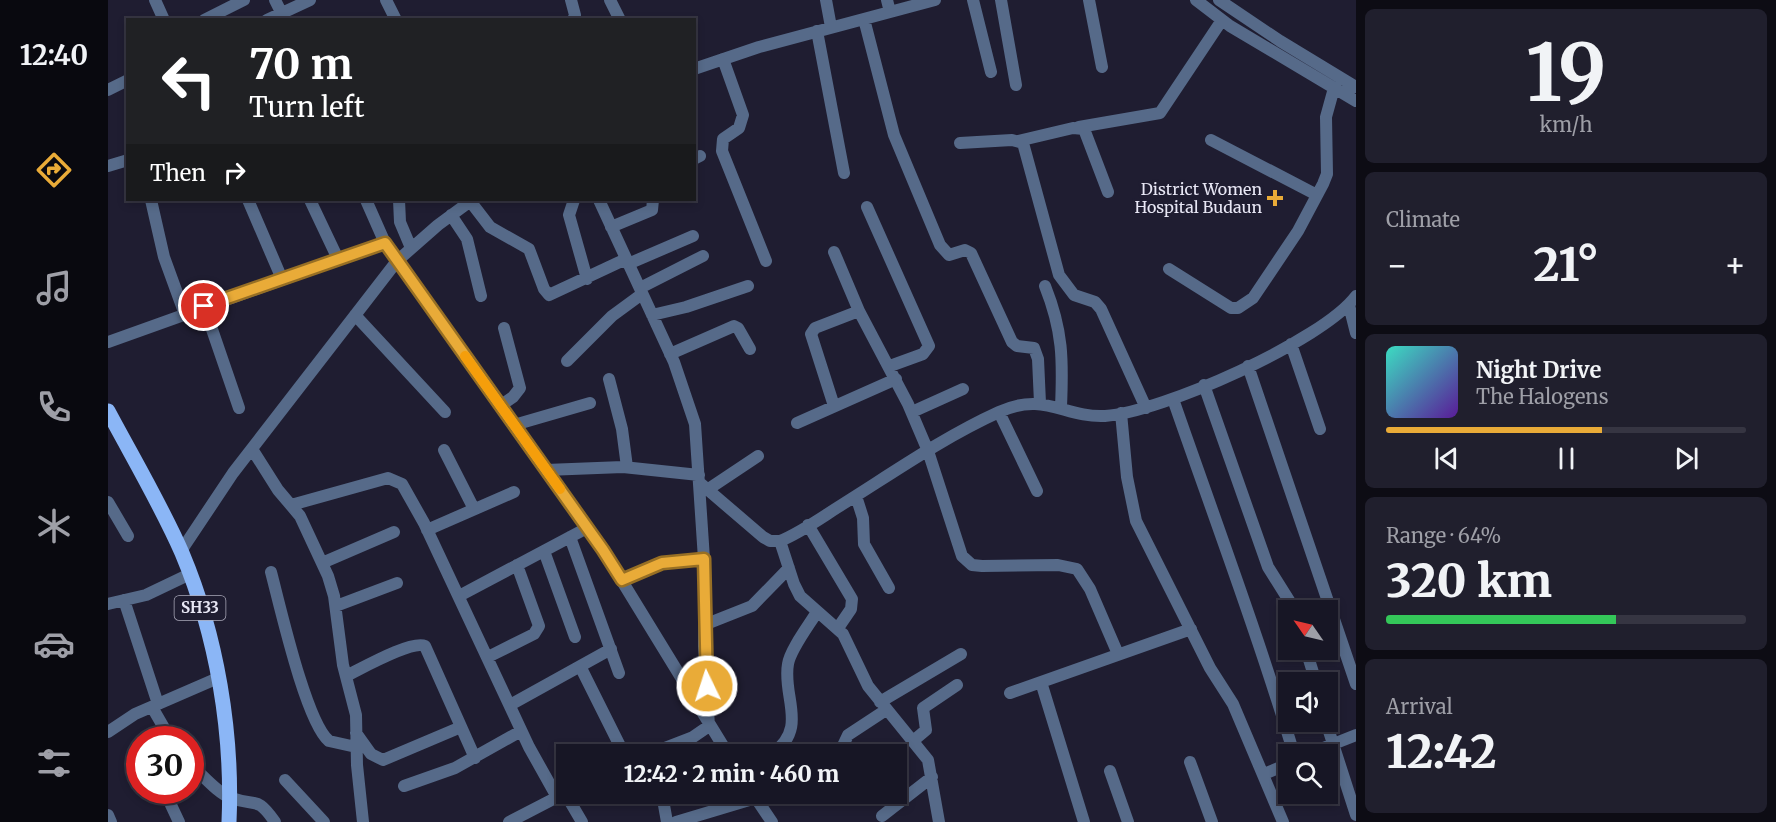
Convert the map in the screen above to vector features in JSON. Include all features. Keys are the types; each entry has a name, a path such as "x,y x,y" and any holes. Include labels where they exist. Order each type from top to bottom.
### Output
{"main road":[{"name":"SH33","path":"108,411 181,551 190,574 218,678 228,733 229,822"}],"street":[{"path":"155,0 163,18"},
{"path":"207,18 229,3 244,0"},
{"path":"275,0 283,16"},
{"path":"283,16 288,0"},
{"path":"283,16 310,0"},
{"path":"386,0 395,18"},
{"path":"570,0 574,18"},
{"path":"610,0 619,18"},
{"path":"826,0 831,27"},
{"path":"696,68 816,31 864,19 889,6 935,0"},
{"path":"973,0 991,72"},
{"path":"1000,0 1016,86"},
{"path":"1089,0 1102,67"},
{"path":"1196,0 1222,20 1356,101"},
{"path":"1219,0 1280,41 1356,87"},
{"path":"864,19 894,135 940,245 949,255 965,250 971,253 1012,342 1017,346 1034,348 1038,359 1040,403"},
{"path":"960,143 1018,141 1079,127 1160,113 1222,20"},
{"path":"816,31 844,173"},
{"path":"723,59 743,115 739,128 723,139 720,144 766,261"},
{"path":"108,90 126,81"},
{"path":"1169,269 1224,305 1238,308 1252,298 1298,231 1327,174 1326,117 1334,88"},
{"path":"1079,127 1087,135 1108,192"},
{"path":"1211,140 1317,195"},
{"path":"1018,141 1026,148 1059,275 1074,295 1095,302 1101,309 1146,408"},
{"path":"108,166 126,161"},
{"path":"151,201 164,257 184,312"},
{"path":"248,201 282,279"},
{"path":"310,201 338,259"},
{"path":"366,201 385,243 622,580 721,744"},
{"path":"399,201 400,222 411,248"},
{"path":"181,551 252,450 397,261 470,201"},
{"path":"472,201 490,227 529,249 546,293 554,295 627,261 693,236"},
{"path":"574,201 569,215 587,279"},
{"path":"599,201 670,354 695,424 702,483 704,625 709,726"},
{"path":"611,227 652,210 653,201"},
{"path":"867,207 929,346 923,354 890,366"},
{"path":"451,215 466,239 481,296"},
{"path":"108,342 184,312 385,243"},
{"path":"834,252 859,311 890,366 912,412 928,451 958,546 966,562 982,566 1058,565 1077,569 1090,589 1118,654"},
{"path":"567,361 641,291 703,255"},
{"path":"652,315 748,286"},
{"path":"1045,286 1058,322 1063,358 1061,408"},
{"path":"1353,300 1356,333"},
{"path":"546,470 627,467 702,483 763,537 770,541 780,541 928,451 999,412 1019,404 1040,403 1104,416 1146,408 1204,386 1291,344 1323,327 1353,300"},
{"path":"204,306 239,408"},
{"path":"834,406 811,334 815,328 859,311"},
{"path":"355,315 446,412"},
{"path":"670,354 735,326 750,349"},
{"path":"500,406 513,397 520,388 504,328"},
{"path":"1291,344 1320,429"},
{"path":"1248,366 1356,684"},
{"path":"609,379 622,429 627,467"},
{"path":"796,423 896,380"},
{"path":"1204,386 1268,567 1289,600"},
{"path":"912,412 963,388"},
{"path":"1173,399 1225,543 1243,604 1268,669 1291,744"},
{"path":"514,425 590,403"},
{"path":"999,412 1037,491"},
{"path":"1121,413 1127,477 1136,521 1210,668 1233,704 1283,822"},
{"path":"252,450 300,516 322,563 336,606 346,676 356,715 356,747 363,822"},
{"path":"444,450 474,509"},
{"path":"702,483 758,456"},
{"path":"291,505 378,480 396,479 407,492 428,530 521,731 556,784"},
{"path":"428,530 514,492"},
{"path":"856,496 863,518 864,544 890,588"},
{"path":"108,502 128,536"},
{"path":"808,525 852,599 851,609 838,628"},
{"path":"459,596 587,528"},
{"path":"322,563 394,532"},
{"path":"570,537 619,673"},
{"path":"780,541 800,596 838,628 847,639 868,686 928,760 939,822"},
{"path":"544,551 575,636"},
{"path":"622,580 662,563 704,559"},
{"path":"488,657 534,634 539,626 517,565"},
{"path":"704,625 752,606 789,568"},
{"path":"271,572 300,680 319,728 329,741 356,747"},
{"path":"108,604 146,595 190,574"},
{"path":"336,606 397,583"},
{"path":"124,600 155,706 164,726"},
{"path":"782,744 792,721 793,710 787,675 788,660 817,612"},
{"path":"1010,693 1191,629"},
{"path":"346,676 405,648 420,644 425,646 475,758"},
{"path":"510,705 611,650"},
{"path":"844,744 848,735 883,706 961,654"},
{"path":"580,666 619,744"},
{"path":"108,732 155,706 218,678"},
{"path":"1041,682 1084,822"},
{"path":"913,741 926,730 923,708 957,684"},
{"path":"677,744 709,726"},
{"path":"356,733 372,754 383,760 461,727"},
{"path":"404,786 475,758 521,731"},
{"path":"1329,732 1356,815"},
{"path":"1332,743 1356,735"},
{"path":"1190,762 1212,822"},
{"path":"1264,774 1278,768"},
{"path":"1110,771 1128,822"},
{"path":"204,776 230,798 257,802 275,822"},
{"path":"882,816 932,777"},
{"path":"285,780 324,822"},
{"path":"509,822 556,798"},
{"path":"570,804 582,822"},
{"path":"664,804 667,822"},
{"path":"676,822 731,804"},
{"path":"760,804 772,822"},
{"path":"171,805 179,822"},
{"path":"108,815 111,822"}],"slow traffic":[{"path":"465,356 560,489"}],"place":[{"name":"District Women Hospital Budaun","path":"1275,198"}],"route":[{"path":"204,306 385,243 622,580 662,563 704,559 704,646 707,686"}]}
